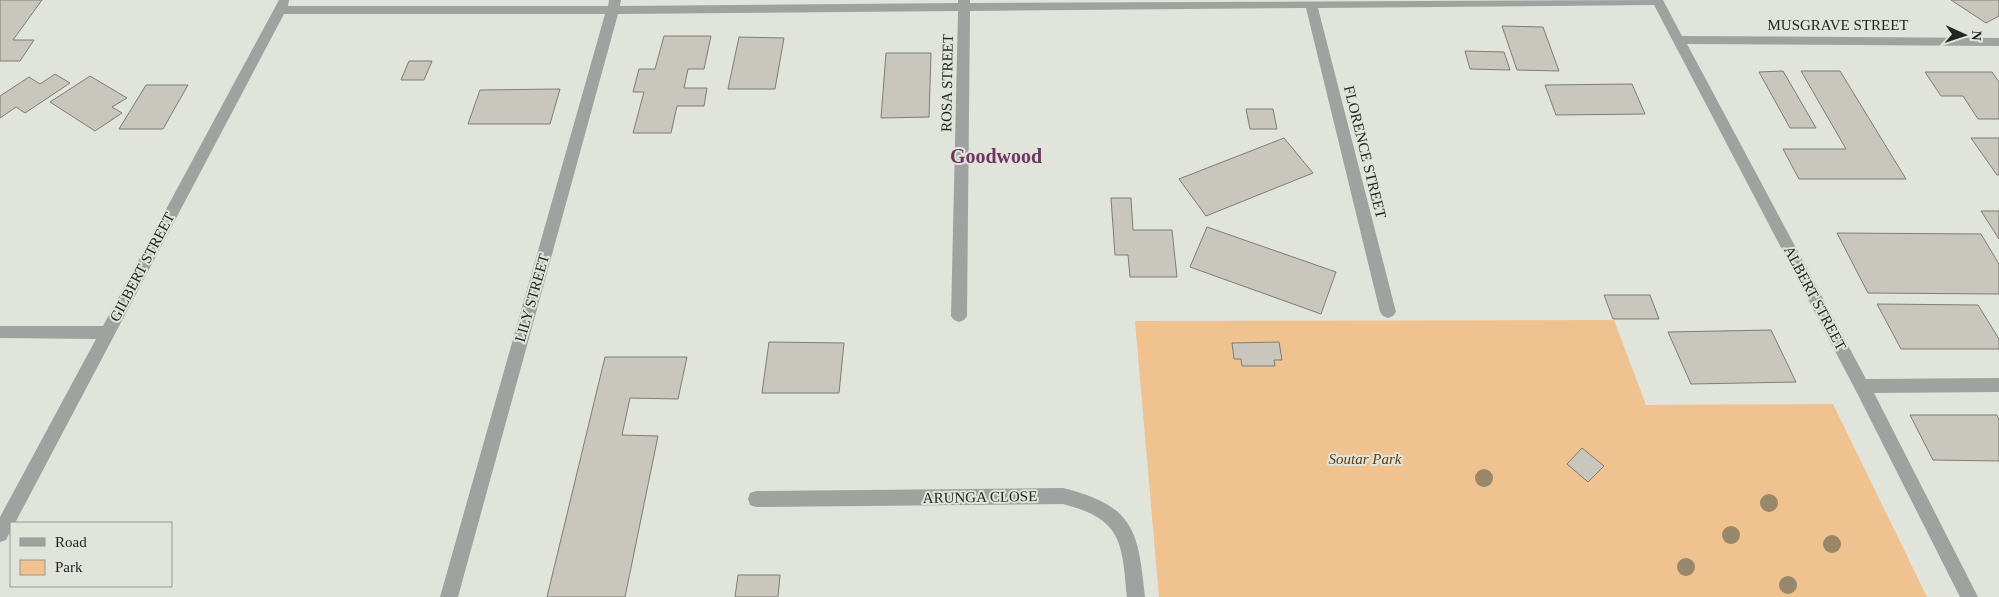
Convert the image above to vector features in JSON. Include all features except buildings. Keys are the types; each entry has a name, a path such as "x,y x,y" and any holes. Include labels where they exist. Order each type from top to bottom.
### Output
{"street":[{"path":"282,5 1657,0"},
{"name":"ALBERT STREET","path":"1657,0 1862,386 1969,597"},
{"name":"FLORENCE STREET","path":"1311,2 1388,312"},
{"name":"ROSA STREET","path":"959,316 964,4"},
{"name":"GILBERT STREET","path":"0,534 282,5"},
{"name":"LILY STREET","path":"448,597 614,5"},
{"name":"MUSGRAVE STREET","path":"1677,40 1999,42"},
{"path":"0,332 107,333"},
{"path":"1862,386 1999,385"},
{"name":"ARUNGA CLOSE","path":"756,499 1063,496 1086,501 1106,512 1125,530 1133,560 1136,597"}],"green space":[{"name":"Soutar Park","path":"1614,320 1646,405 1833,404 1927,597 1159,597 1135,321"}],"district":[{"name":"Goodwood","path":"996,156"}]}
